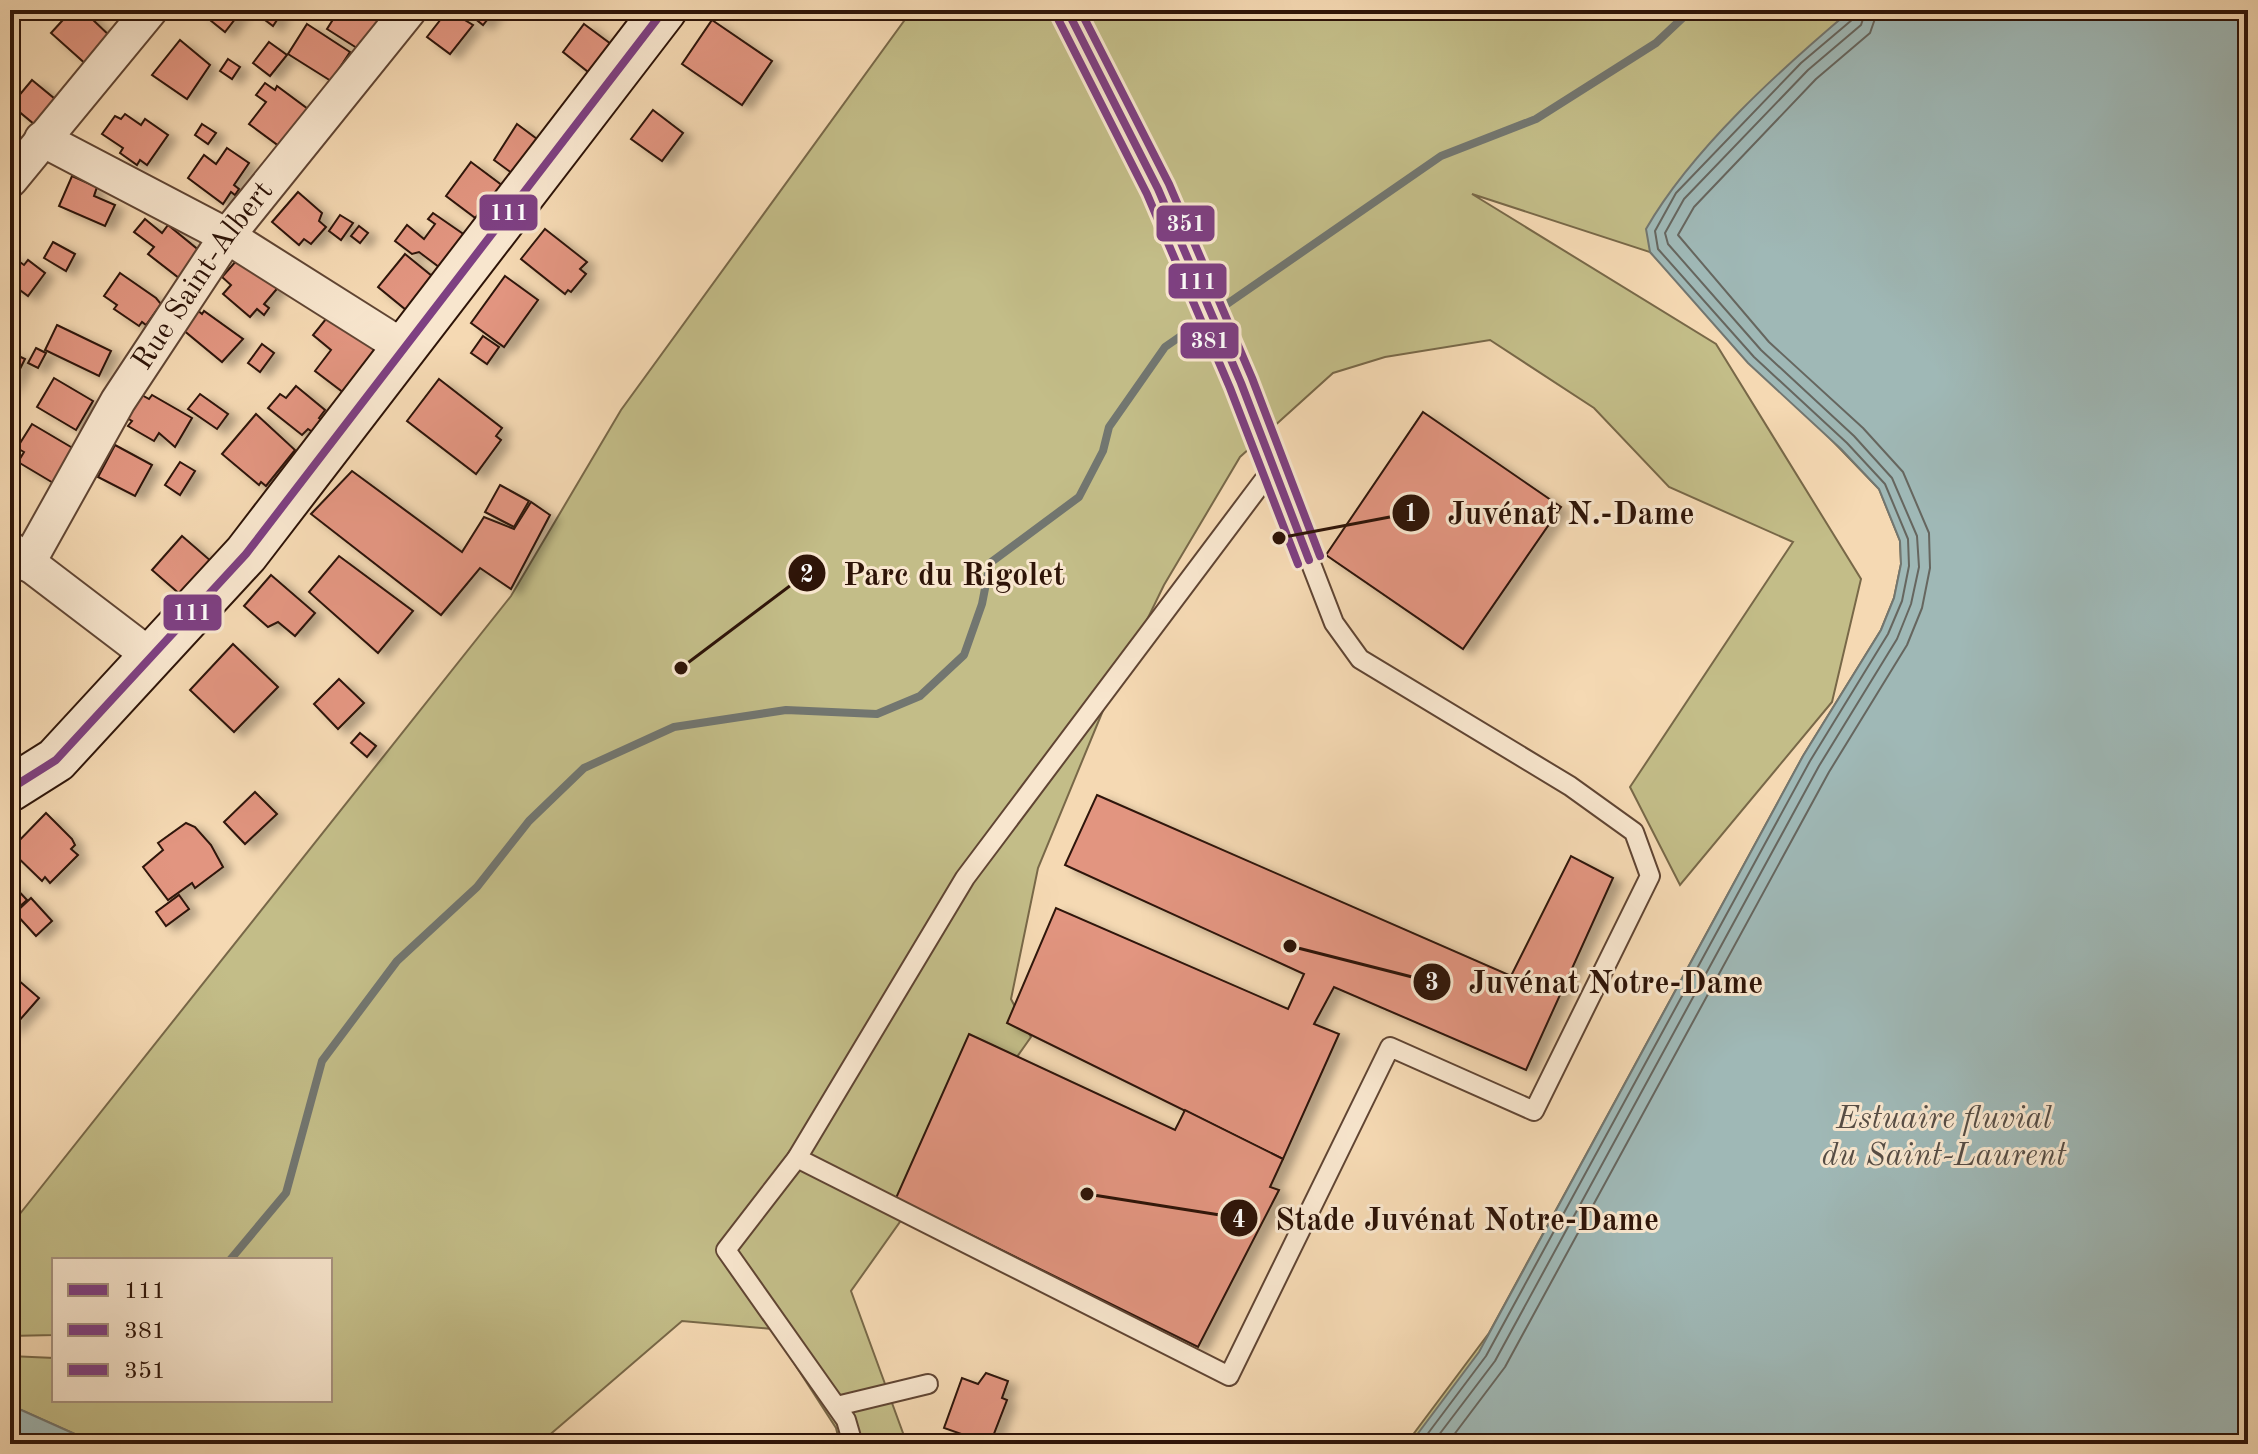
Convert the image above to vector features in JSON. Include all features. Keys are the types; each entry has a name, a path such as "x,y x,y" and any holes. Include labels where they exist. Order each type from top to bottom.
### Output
{"street":[{"path":"10,180 150,10"},
{"name":"Rue Saint-Albert","path":"18,556 227,236 409,10"},
{"path":"10,789 56,760 246,554 664,10"},
{"path":"42,139 227,236 406,349"},
{"path":"18,556 153,658"}],"lane":[{"path":"797,1158 1229,1376 1390,1047 1534,1111 1650,876 1634,832 1570,786 1360,659 1334,623 1241,383 1158,189 1067,10"},
{"path":"853,1444 846,1420 837,1406 726,1250 797,1158 965,878 1273,468"},
{"path":"837,1406 928,1384"}],"shaded area":[{"path":"912,10 2248,10 2248,1444 1406,1444 1489,1333 1803,756 1881,630 1894,598 1901,564 1900,541 1879,489 1650,252 1472,194 1716,344 1861,579 1832,702 1680,885 1630,787 1793,542 1669,487 1594,408 1490,340 1385,357 1333,373 1240,457 1164,585 1104,708 1038,868 1011,999 1031,1037 851,1291 907,1444 840,1444 836,1428 772,1329 682,1321 539,1444 97,1444 19,1409 10,1410 10,1356 52,1358 52,1402 332,1402 332,1258 52,1258 52,1335 10,1336 10,1209 19,1215 511,596 621,410"}],"water":[{"name":"Estuaire fluvial du Saint-Laurent","path":"1851,10 2248,10 2248,1444 1410,1444 1479,1352 1803,756 1881,630 1894,598 1901,564 1900,541 1879,489 1841,449 1748,363 1650,252 1646,229 1687,169 1712,140 1795,58"},
{"path":"19,1409 97,1444 10,1444 10,1410"}],"building":[{"path":"72,10 90,10 91,18 112,38 88,66 51,33"},
{"path":"242,10 225,32 200,12"},
{"path":"259,10 275,10 281,14 273,26 257,14"},
{"path":"339,10 388,10 360,50 327,29"},
{"path":"448,10 473,25 450,54 427,37"},
{"path":"464,10 495,10 483,25"},
{"path":"712,20 772,61 742,105 682,64"},
{"path":"307,24 350,52 331,81 288,54"},
{"path":"584,24 619,50 597,79 563,52"},
{"path":"180,40 210,65 187,99 152,75"},
{"path":"269,42 287,55 270,76 253,63"},
{"path":"228,59 240,67 232,79 220,71"},
{"path":"32,80 55,99 34,124 11,105"},
{"path":"265,83 275,90 277,86 312,112 283,149 249,124 266,102 256,95"},
{"path":"653,110 683,133 662,161 631,139"},
{"path":"125,114 141,125 145,119 168,135 147,165 140,160 137,165 120,153 123,148 102,134 115,116 121,119"},
{"path":"202,124 216,133 208,144 195,135"},
{"path":"517,124 545,145 520,179 494,160"},
{"path":"227,148 249,163 234,185 239,189 235,195 231,192 223,204 188,178 204,155 216,164"},
{"path":"471,162 507,189 482,223 446,196"},
{"path":"72,176 97,187 94,196 115,205 105,226 59,206"},
{"path":"298,192 322,213 319,221 326,227 311,244 304,239 299,245 272,222"},
{"path":"433,213 472,240 447,273 419,252 412,254 395,241 407,225 424,239 435,224 428,219"},
{"path":"340,215 353,223 341,240 329,231"},
{"path":"145,219 162,233 168,225 201,252 179,278 148,254 154,247 134,232"},
{"path":"359,226 368,233 360,243 351,236"},
{"path":"545,229 587,262 580,269 586,274 571,292 568,290 565,294 521,259"},
{"path":"53,242 75,254 66,271 44,258"},
{"path":"244,252 281,284 264,304 269,308 264,315 257,309 250,317 223,294 231,285 222,277"},
{"path":"405,254 438,281 411,314 378,287"},
{"path":"10,255 24,265 28,260 45,273 28,296 13,285 10,290"},
{"path":"120,273 161,304 146,325 142,322 139,326 114,309 117,305 104,296"},
{"path":"505,276 538,300 504,347 471,323"},
{"path":"196,309 202,314 204,311 243,339 222,362 182,329"},
{"path":"334,309 385,349 348,396 315,371 331,350 313,335"},
{"path":"57,325 111,351 99,376 45,350"},
{"path":"483,336 499,347 487,364 471,353"},
{"path":"262,344 274,353 260,372 248,363"},
{"path":"36,348 46,353 38,368 28,363"},
{"path":"10,352 25,359 10,389"},
{"path":"54,378 93,401 76,430 37,407"},
{"path":"439,379 502,428 496,436 501,440 476,474 407,421"},
{"path":"296,386 325,410 319,418 323,421 314,433 308,429 302,435 268,408 280,394 286,398"},
{"path":"140,394 149,399 152,395 192,418 175,447 159,433 154,441 128,426 132,421 127,418"},
{"path":"200,394 228,414 217,429 188,409"},
{"path":"1423,412 1561,507 1463,649 1326,555"},
{"path":"256,414 295,450 266,486 261,482 259,485 222,454"},
{"path":"32,424 76,450 55,484 18,462 24,452 17,448"},
{"path":"115,445 152,465 135,496 98,477"},
{"path":"180,462 195,471 180,495 165,485"},
{"path":"352,471 462,552 484,517 514,529 531,502 550,515 511,589 480,568 441,615 311,514"},
{"path":"500,485 529,501 514,527 485,512"},
{"path":"182,536 212,562 182,596 152,570"},
{"path":"339,556 413,611 378,653 309,592"},
{"path":"271,575 315,613 295,636 278,622 268,627 244,606"},
{"path":"233,644 278,687 234,732 190,690"},
{"path":"339,679 364,703 338,729 314,704"},
{"path":"360,733 376,746 367,757 351,743"},
{"path":"255,792 277,814 245,844 224,822"},
{"path":"1097,795 1511,976 1571,856 1613,878 1526,1070 1334,987 1314,1024 1339,1034 1283,1159 1007,1023 1056,908 1288,1009 1304,974 1065,865"},
{"path":"46,813 72,839 75,845 71,849 78,855 50,883 45,877 42,881 10,850"},
{"path":"186,823 195,827 211,845 223,867 195,888 192,883 168,900 143,867 163,850 158,843"},
{"path":"10,882 27,900 10,915"},
{"path":"179,895 189,909 166,926 156,912"},
{"path":"31,898 52,921 36,936 15,913"},
{"path":"10,973 39,998 11,1030 10,1030"},
{"path":"969,1034 1175,1130 1185,1110 1283,1159 1270,1187 1279,1190 1198,1347 896,1198"},
{"path":"986,1373 1008,1381 1002,1398 1007,1400 990,1444 944,1428 962,1378 978,1384"}],"waterway":[{"path":"232,1258 286,1193 322,1061 397,961 477,887 529,821 584,768 674,727 786,710 877,714 920,696 964,655 982,604 990,563 1079,497 1103,451 1109,427 1165,347 1441,156 1536,119 1656,43 1691,10"}],"transit line":[{"name":"111","path":"10,789 56,760 246,554 664,10"},
{"name":"111","path":"1067,10 1158,189 1241,383 1309,560"},
{"name":"351","path":"1080,10 1169,184 1252,378 1320,556"},
{"name":"381","path":"1056,15 1147,194 1230,388 1298,564"}],"place":[{"name":"Juvénat N.-Dame","path":"1279,538"},
{"name":"Parc du Rigolet","path":"681,668"},
{"name":"Juvénat Notre-Dame","path":"1290,946"},
{"name":"Stade Juvénat Notre-Dame","path":"1087,1194"}]}
